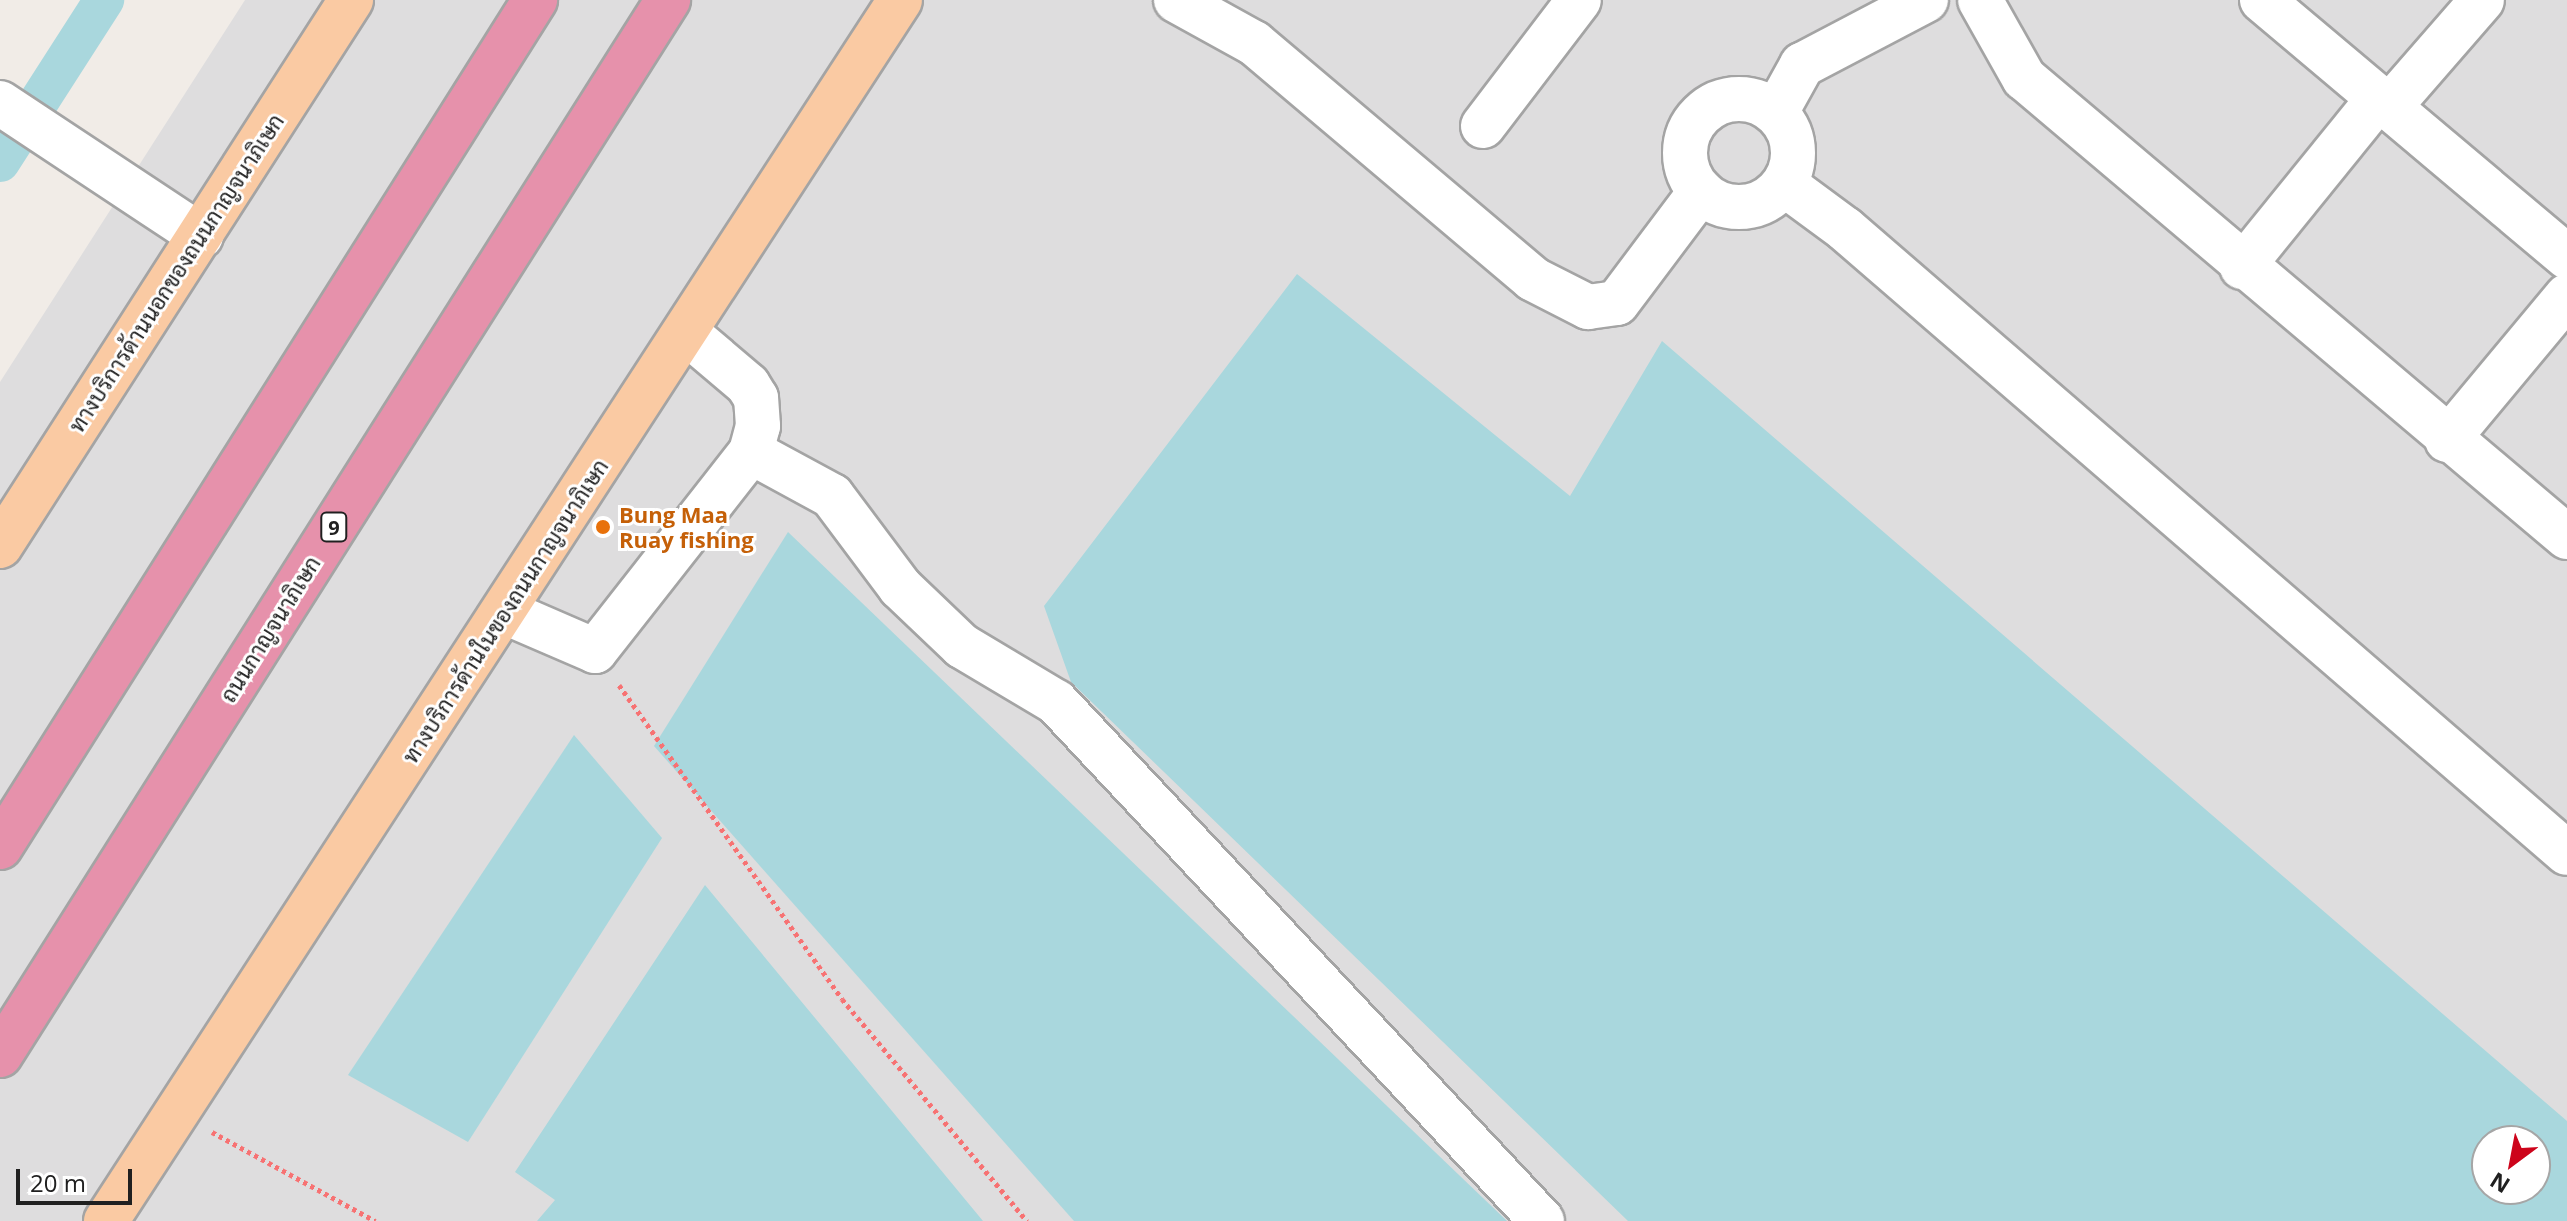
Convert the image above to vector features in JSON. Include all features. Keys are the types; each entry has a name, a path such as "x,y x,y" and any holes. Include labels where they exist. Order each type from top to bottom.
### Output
{"highway":[{"path":"0,847 535,0"},
{"name":"ถนนกาญจนาภิเษก","path":"0,1055 668,0"}],"main road":[{"name":"ทางบริการด้านนอกของถนนกาญจนาภิเษก","path":"0,546 351,0"},
{"name":"ทางบริการด้านในของถนนกาญจนาภิเษก","path":"106,1221 687,333 900,0"}],"street":[{"path":"1176,0 1254,43 1533,279 1588,307 1617,303 1701,191"},
{"path":"1232,0 1254,43"},
{"path":"1483,126 1579,0"},
{"path":"1776,112 1802,65 1926,0"},
{"path":"1980,0 2024,78 2242,267 2567,537"},
{"path":"2262,0 2567,257"},
{"path":"2242,267 2385,102 2482,0"},
{"path":"1726,99 1752,99 1776,112 1791,134 1794,160 1784,184 1765,202 1739,208 1713,201 1701,191 1684,159 1688,133 1703,111 1726,99"},
{"path":"0,103 201,236"},
{"path":"1784,184 1845,229 2567,853"},
{"path":"2447,440 2567,296"},
{"path":"505,612 595,651 751,452 758,426 756,398 748,385 687,333"},
{"path":"751,452 832,496 900,587 962,646 1056,702 1542,1221"}],"path":[{"path":"595,651 842,999 1027,1221"},
{"path":"176,1112 375,1221"}],"shaded area":[{"path":"245,0 2567,0 2567,1221 0,1221 0,382"}],"water":[{"path":"1297,274 1570,496 1662,341 2567,1121 2567,1221 1628,1221 1071,682 1044,606"},
{"path":"788,532 1507,1221 1074,1221 654,746"},
{"path":"574,735 662,838 468,1142 348,1075"},
{"path":"705,885 983,1221 537,1221 555,1200 515,1172"}],"waterway":[{"path":"0,162 104,0"}],"place":[{"name":"Bung Maa Ruay fishing","path":"603,527"}]}
